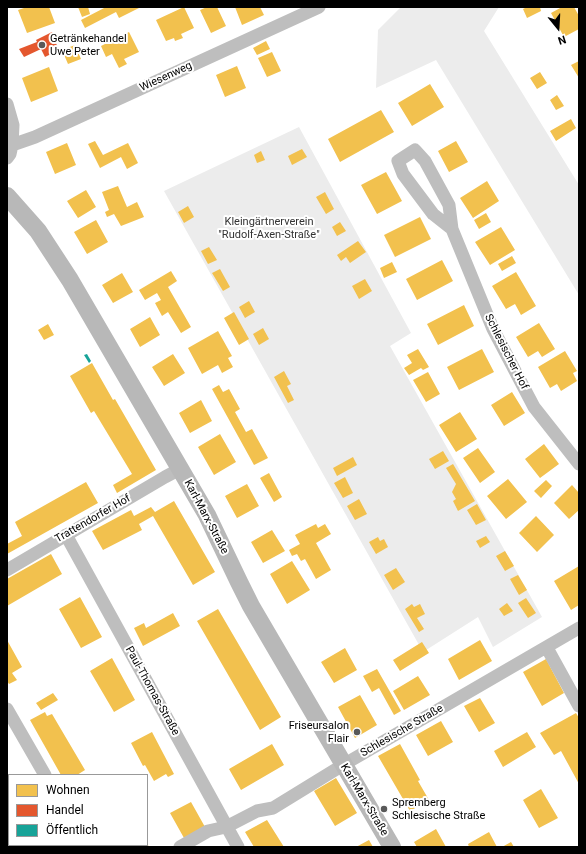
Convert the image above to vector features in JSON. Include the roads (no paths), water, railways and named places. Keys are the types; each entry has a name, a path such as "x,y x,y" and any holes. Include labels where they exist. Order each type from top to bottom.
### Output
{"main road":[{"name":"Karl-Marx-Straße","path":"7,196 38,231 70,280 207,516 251,606 392,847"}],"street":[{"name":"Wiesenweg","path":"12,145 35,137 319,7"},
{"path":"7,104 13,125 12,145 10,154 7,158"},
{"name":"Schlesischer Hof","path":"452,229 434,214 403,174 398,161 415,150 425,161 449,205 452,229 493,329 534,407 579,464"},
{"name":"Trattendorfer Hof","path":"7,570 165,477 180,470"},
{"name":"Paul-Thomas-Straße","path":"66,535 238,847"},
{"name":"Schlesische Straße","path":"180,847 208,831 226,827 257,810 273,808 343,765 547,648 579,628"},
{"path":"547,648 579,706"},
{"path":"7,709 44,774"}],"place":[{"name":"Getränkehandel Uwe Peter","path":"42,45"},
{"name":"Friseursalon Flair","path":"357,732"},
{"name":"Spremberg Schlesische Straße","path":"384,809"}],"park label":[{"name":"Kleingärtnerverein \"Rudolf-Axen-Straße\"","path":"269,228"}]}
